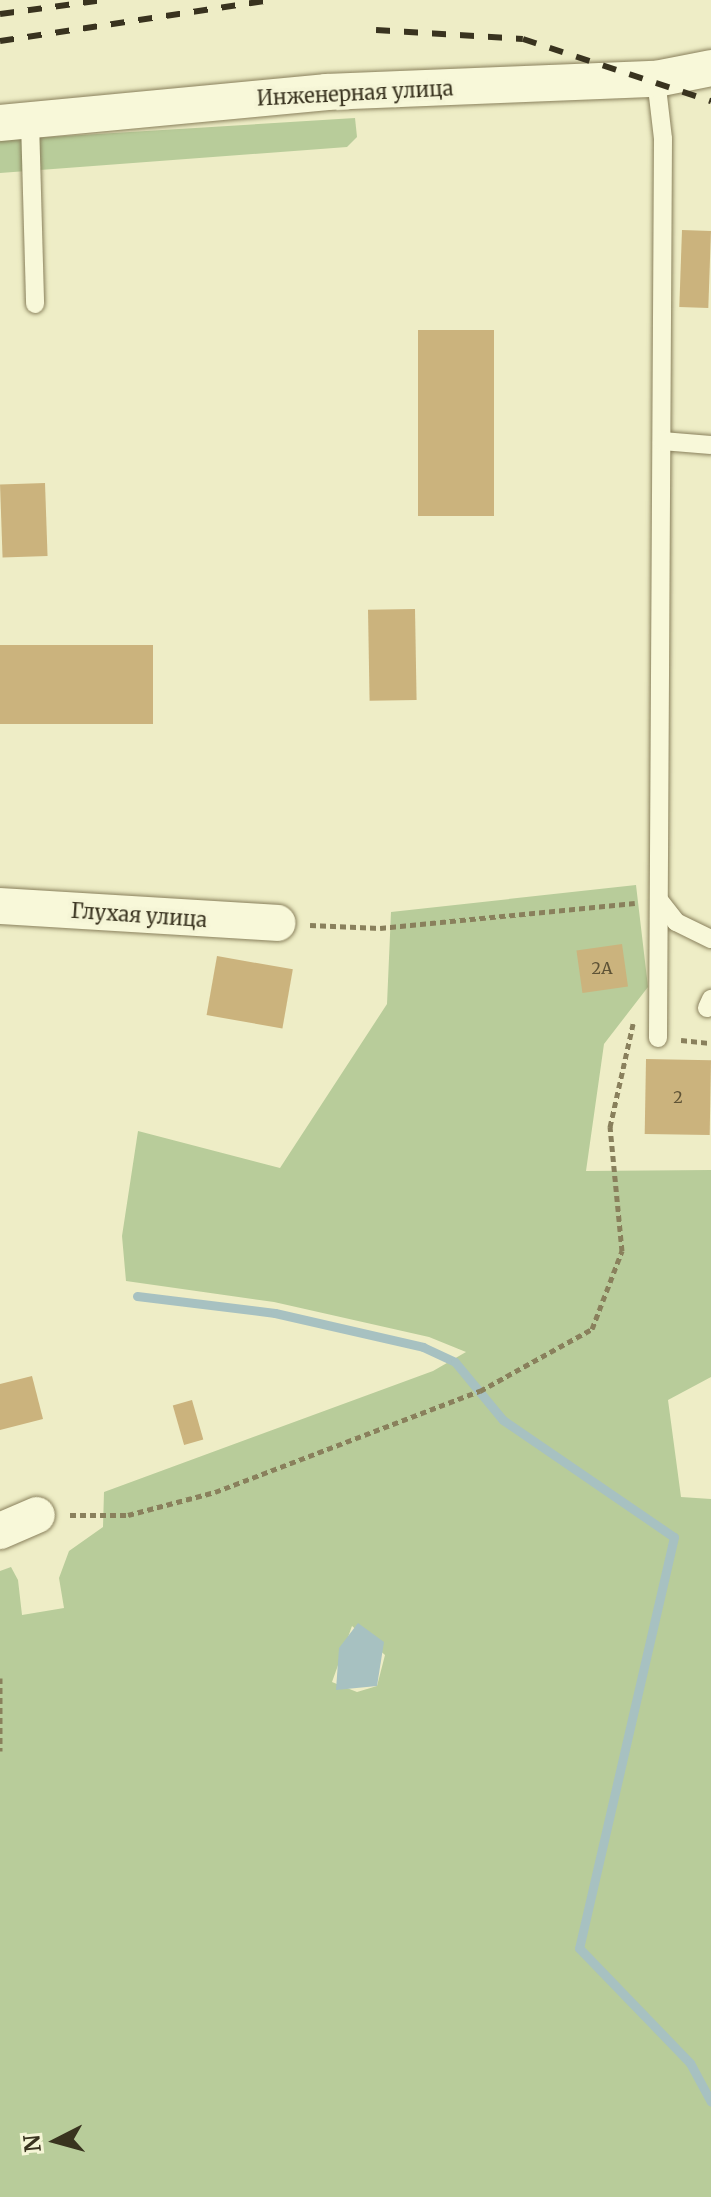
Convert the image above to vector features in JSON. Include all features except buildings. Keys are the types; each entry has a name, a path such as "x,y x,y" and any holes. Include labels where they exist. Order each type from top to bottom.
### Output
{"street":[{"name":"Инженерная улица","path":"15,122 326,92 656,79 711,68"},
{"name":"Глухая улица","path":"0,906 277,923"},
{"path":"0,1531 37,1515"}],"lane":[{"path":"656,79 663,139 658,1038"},
{"path":"15,122 35,304"},
{"path":"662,441 711,445"},
{"path":"659,900 676,922 711,939"}],"path":[{"path":"277,923 380,928 659,900"},
{"path":"37,1515 128,1515 215,1492 480,1391 592,1329 622,1251 610,1127 630,1028 659,987"},
{"path":"0,1678 0,1751"}],"green space":[{"path":"355,118 357,137 347,147 0,173 0,140"},
{"path":"636,885 648,987 604,1044 586,1171 711,1170 711,1377 668,1400 681,1497 711,1499 711,2197 0,2197 0,1571 11,1567 18,1580 22,1615 64,1608 59,1578 69,1551 103,1527 104,1492 433,1371 466,1352 429,1337 274,1302 126,1281 122,1236 138,1131 280,1168 387,1004 391,912","holes":["352,1626 385,1655 377,1686 357,1692 332,1682"]}],"water":[{"path":"358,1623 384,1642 377,1686 336,1690 339,1648"}],"waterway":[{"path":"137,1296 275,1313 423,1347 455,1362 503,1420 674,1537 579,1948 690,2063 711,2102"}],"railway":[{"path":"0,14 103,0"},
{"path":"0,41 271,0"},
{"path":"376,30 523,39 711,101"}]}
